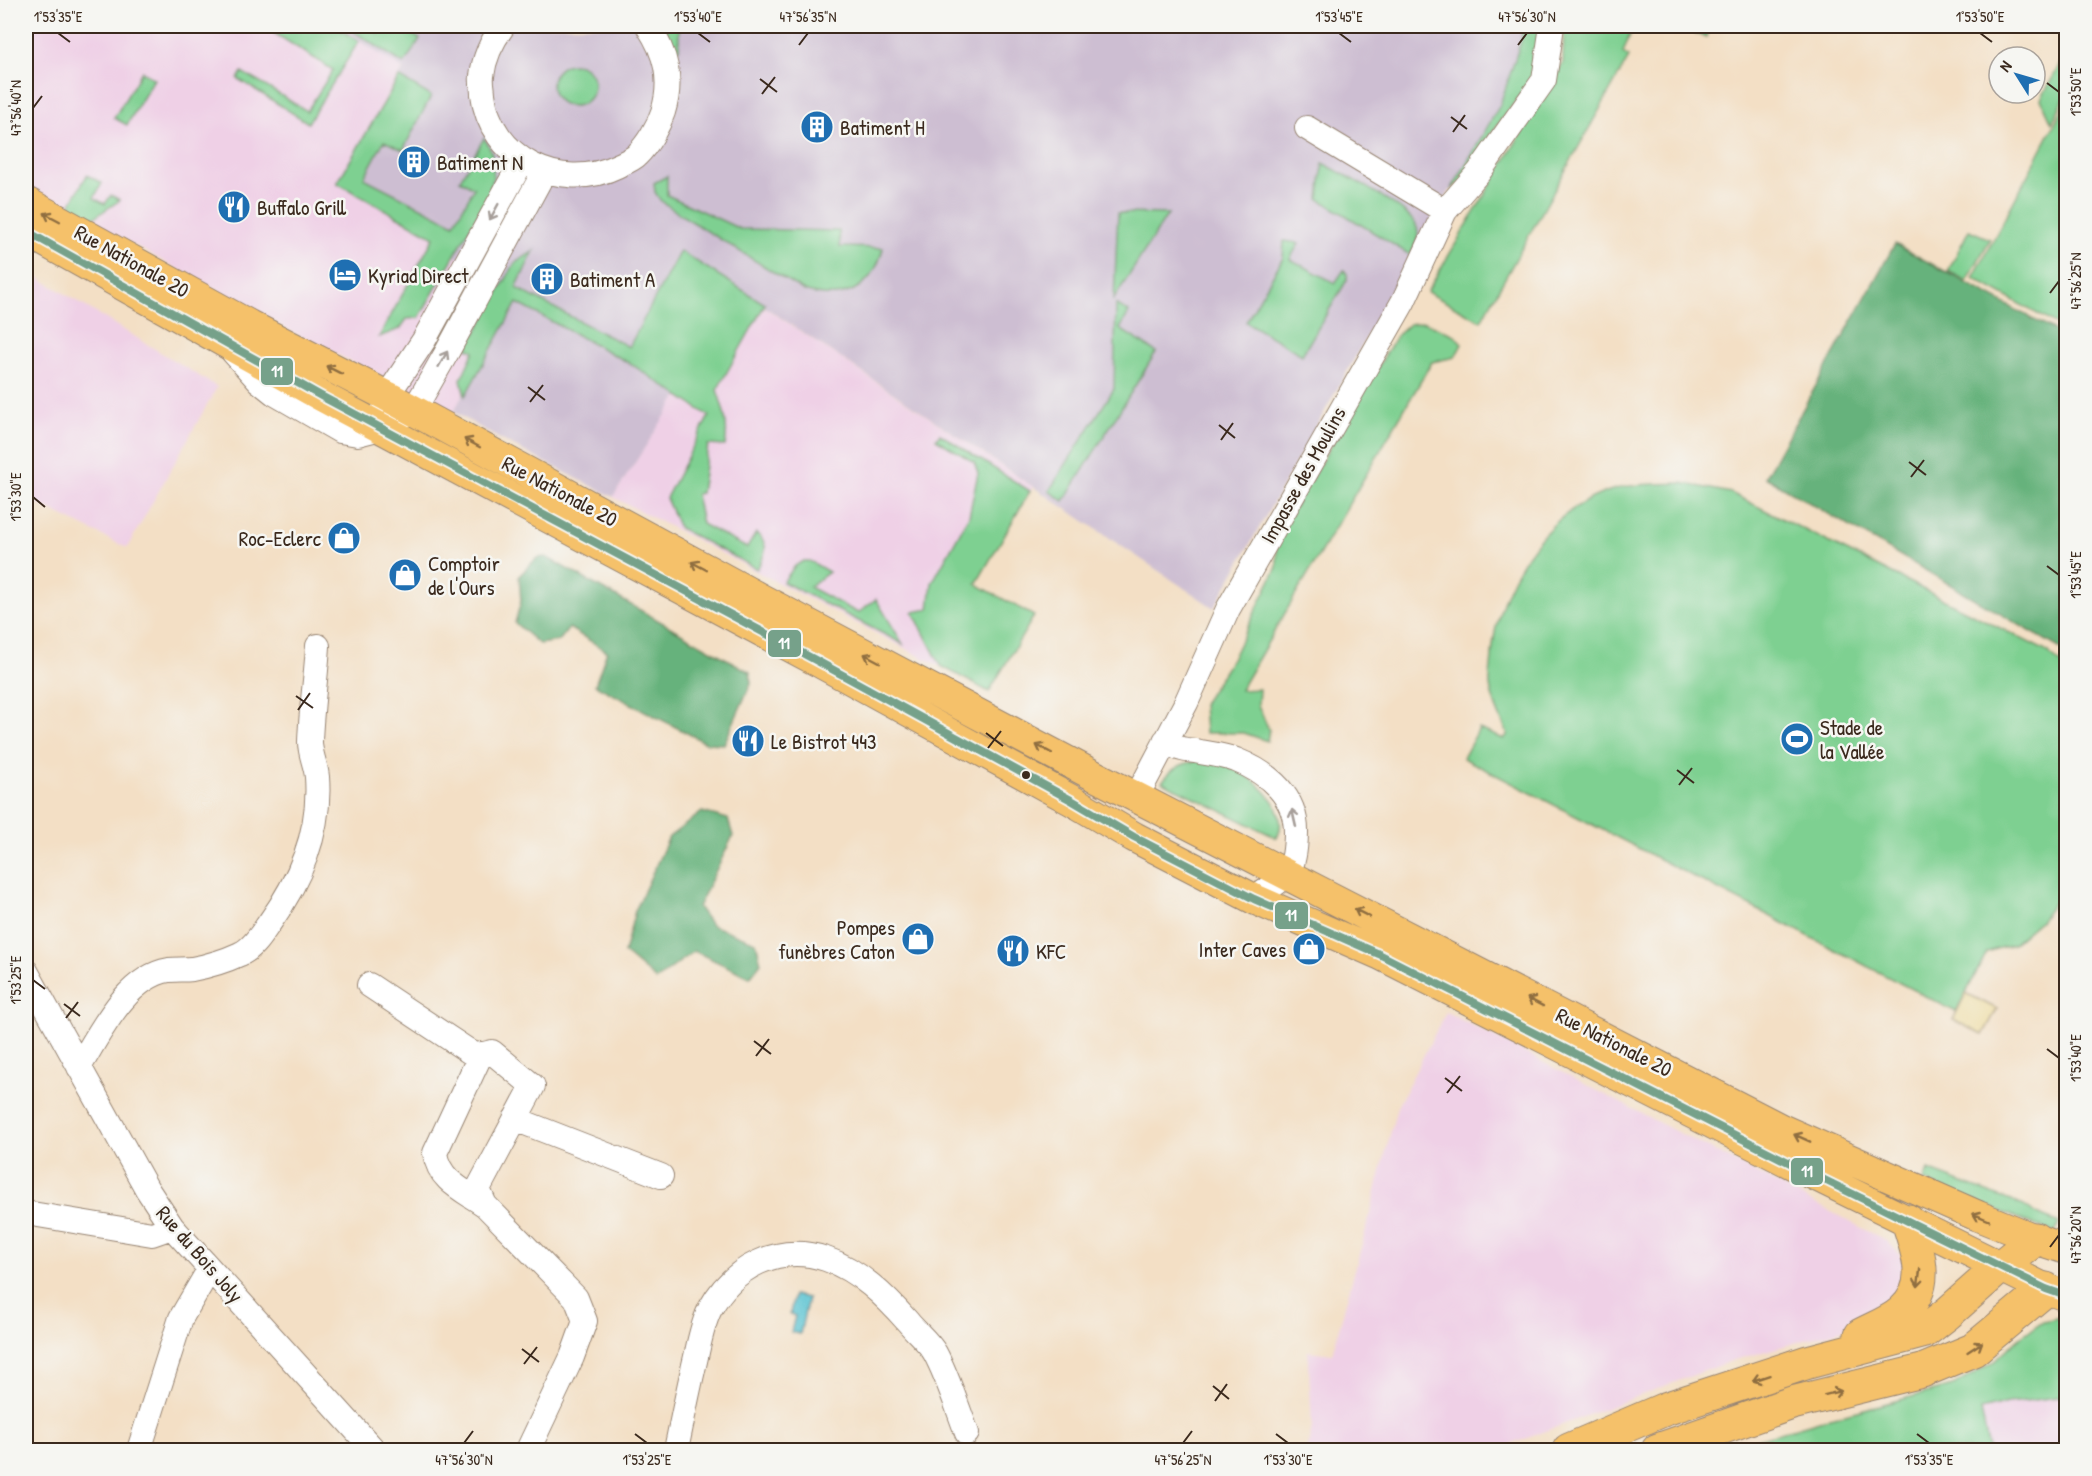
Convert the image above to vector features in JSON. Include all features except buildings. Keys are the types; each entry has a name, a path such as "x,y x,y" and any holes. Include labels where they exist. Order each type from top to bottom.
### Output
{"highway":[{"path":"1808,1362 1902,1312 1915,1294 1922,1274 1908,1221"},
{"path":"1569,1450 1665,1409 1808,1362 1925,1331 2035,1239"},
{"path":"1658,1450 1792,1403 1922,1371 1973,1350 2056,1292"}],"main road":[{"name":"Rue Nationale 20","path":"26,202 249,325 414,410 750,594 1137,798 1783,1130 1978,1216 2067,1249"},
{"name":"Rue Nationale 20","path":"26,231 381,428 819,662 1134,837 1254,899 1379,954 2000,1267 2056,1292"}],"street":[{"path":"502,26 489,46 482,77 485,110 499,138 522,160 544,172 567,176 592,175 609,170 636,157 659,123 667,97 668,70 660,44 648,26"},
{"name":"Impasse des Moulins","path":"1137,798 1186,703 1228,609 1403,302 1445,211 1479,172 1544,80 1552,26"},
{"path":"1307,128 1445,211"},
{"path":"381,428 387,396 424,340 522,160"},
{"path":"381,428 414,410 544,172"},
{"path":"79,1067 111,1015 133,988 150,976 168,970 192,969 243,953 254,944 282,905 304,861 317,802 317,776 310,744 318,646"},
{"path":"1165,741 1183,750 1199,751 1235,760 1261,772 1278,786 1288,799 1296,820 1295,856 1287,875 1254,899"},
{"name":"Rue du Bois Joly","path":"26,971 147,1189 172,1227 374,1450"},
{"path":"369,985 476,1056 492,1052 533,1086 478,1189 485,1205"},
{"path":"481,1054 435,1153 437,1166 444,1178 485,1205 576,1298 585,1321 572,1357 528,1450"},
{"path":"515,1119 661,1176"},
{"path":"26,1213 152,1234 172,1227"},
{"path":"676,1450 702,1331 709,1311 718,1296 746,1268 761,1260 783,1255 824,1258 876,1288 934,1351 967,1433"},
{"path":"139,1450 182,1318 209,1270"}],"shaded area":[{"path":"26,26 335,26 403,68 337,183 434,237 508,304 454,412 296,334 39,193 26,183"},
{"path":"335,26 1521,26 1522,38 1500,105 1424,235 1214,608 744,293 613,497 500,439 454,412 508,304 434,237 337,183 403,69"},
{"path":"26,270 217,387 127,548 26,498"},
{"path":"743,293 1033,487 976,584 1034,616 989,692 613,497"},
{"path":"1446,1012 1887,1241 1905,1260 1909,1285 1872,1321 1731,1361 1496,1450 1307,1450 1312,1427 1308,1351 1332,1354 1397,1107"},
{"path":"2066,1393 2066,1450 1805,1450 1982,1406"}],"green space":[{"path":"276,26 335,26 359,41 308,123 238,79 242,72 307,111 333,70 271,31"},
{"path":"345,26 364,26 379,34 385,26 399,26 420,39 404,64"},
{"path":"664,26 679,26 679,49 673,50"},
{"path":"1521,26 1540,26 1531,81 1484,143 1471,172 1451,190 1500,105 1522,38"},
{"path":"1564,26 1637,26 1631,32 1623,53 1629,57 1481,321 1427,292 1563,63"},
{"path":"1692,26 1712,26 1706,38 1689,30"},
{"path":"2066,53 2066,95 2052,123 2044,105 2047,105 2047,88"},
{"path":"573,64 588,70 594,85 588,100 573,106 558,100 552,85 558,70"},
{"path":"142,71 154,79 127,125 114,118"},
{"path":"399,77 431,96 403,150 384,141 364,178 454,224 474,188 460,180 484,138 491,151 493,178 490,193 419,318 407,319 400,329 379,337 434,237 337,183"},
{"path":"2066,103 2066,330 1973,278"},
{"path":"1323,163 1388,200 1410,217 1418,233 1410,255 1319,199"},
{"path":"87,175 102,183 94,198 105,204 111,195 120,200 92,219 69,207"},
{"path":"523,176 529,178 443,342 434,337"},
{"path":"667,176 667,195 740,229 839,231 840,247 883,248 878,262 872,274 854,290 831,295 804,291 660,200 655,192 654,183"},
{"path":"1118,213 1168,214 1114,299"},
{"path":"1969,230 1990,239 1967,281 1948,271"},
{"path":"1284,241 1299,243 1290,259 1335,283 1344,270 1347,274 1347,280 1302,355 1246,322 1283,258"},
{"path":"1895,244 2066,337 2066,652 1765,477"},
{"path":"534,251 516,288 629,347 680,251 765,304 717,390 725,418 725,446 708,445 701,493 696,494 702,524 747,548 756,533 761,537 765,550 757,569 679,528 666,498 709,416 631,364 517,303 465,396 461,379 474,351 467,348 515,263"},
{"path":"1116,304 1129,312 1120,329 1156,352 1064,501 1049,491 1114,389"},
{"path":"1424,322 1455,335 1462,344 1455,357 1432,362 1240,690 1259,689 1258,705 1269,730 1267,741 1244,733 1205,733 1203,704 1233,657 1277,567 1277,536 1397,335 1409,324"},
{"path":"940,434 1030,491 976,584 1034,616 989,692 941,666 913,612 929,609 932,583 969,516 978,473 974,462 936,439"},
{"path":"1682,483 1731,493 2044,650 2066,668 2066,886 2042,919 2013,944 1987,952 1956,1012 1463,758 1479,729 1504,739 1508,734 1497,710 1490,686 1492,654 1503,603 1527,556 1563,517 1585,502 1618,488"},
{"path":"546,557 750,672 751,683 724,744 706,743 595,685 607,651 569,628 559,641 539,644 515,623 521,601 519,576 537,558"},
{"path":"803,561 810,561 829,572 809,587 858,613 876,599 903,644 783,582 795,566"},
{"path":"1196,761 1227,765 1252,780 1263,790 1279,813 1280,825 1277,838 1162,782 1177,767"},
{"path":"702,812 728,819 733,836 698,907 711,925 756,942 761,963 750,977 694,951 656,980 624,953 635,911 669,837"},
{"path":"1928,1170 2024,1206 2034,1213 2059,1223 2055,1233 1924,1181"},
{"path":"2066,1318 2066,1396 2008,1403 1981,1410 1989,1450 1721,1450 1826,1419 1953,1386 1993,1362 2020,1337 2043,1321"}],"sand":[{"path":"1966,993 1997,1009 1983,1035 1953,1020"}],"water":[{"path":"794,1295 808,1298 800,1334 791,1332 795,1316 790,1314"}],"transit line":[{"name":"11","path":"26,231 321,396 819,662 1073,801 1134,837 1254,899 1379,954 1796,1166 2046,1289 2066,1296"}],"place":[{"name":"Batiment H","path":"817,127"},
{"name":"Batiment N","path":"414,162"},
{"name":"Buffalo Grill","path":"234,207"},
{"name":"Kyriad Direct","path":"345,275"},
{"name":"Batiment A","path":"547,279"},
{"name":"Roc-Eclerc","path":"344,538"},
{"name":"Comptoir de l'Ours","path":"405,575"},
{"name":"Stade de la Vallée","path":"1797,739"},
{"name":"Le Bistrot 443","path":"748,741"},
{"name":"Pompes funèbres Caton","path":"918,939"},
{"name":"Inter Caves","path":"1309,949"},
{"name":"KFC","path":"1013,951"}]}
